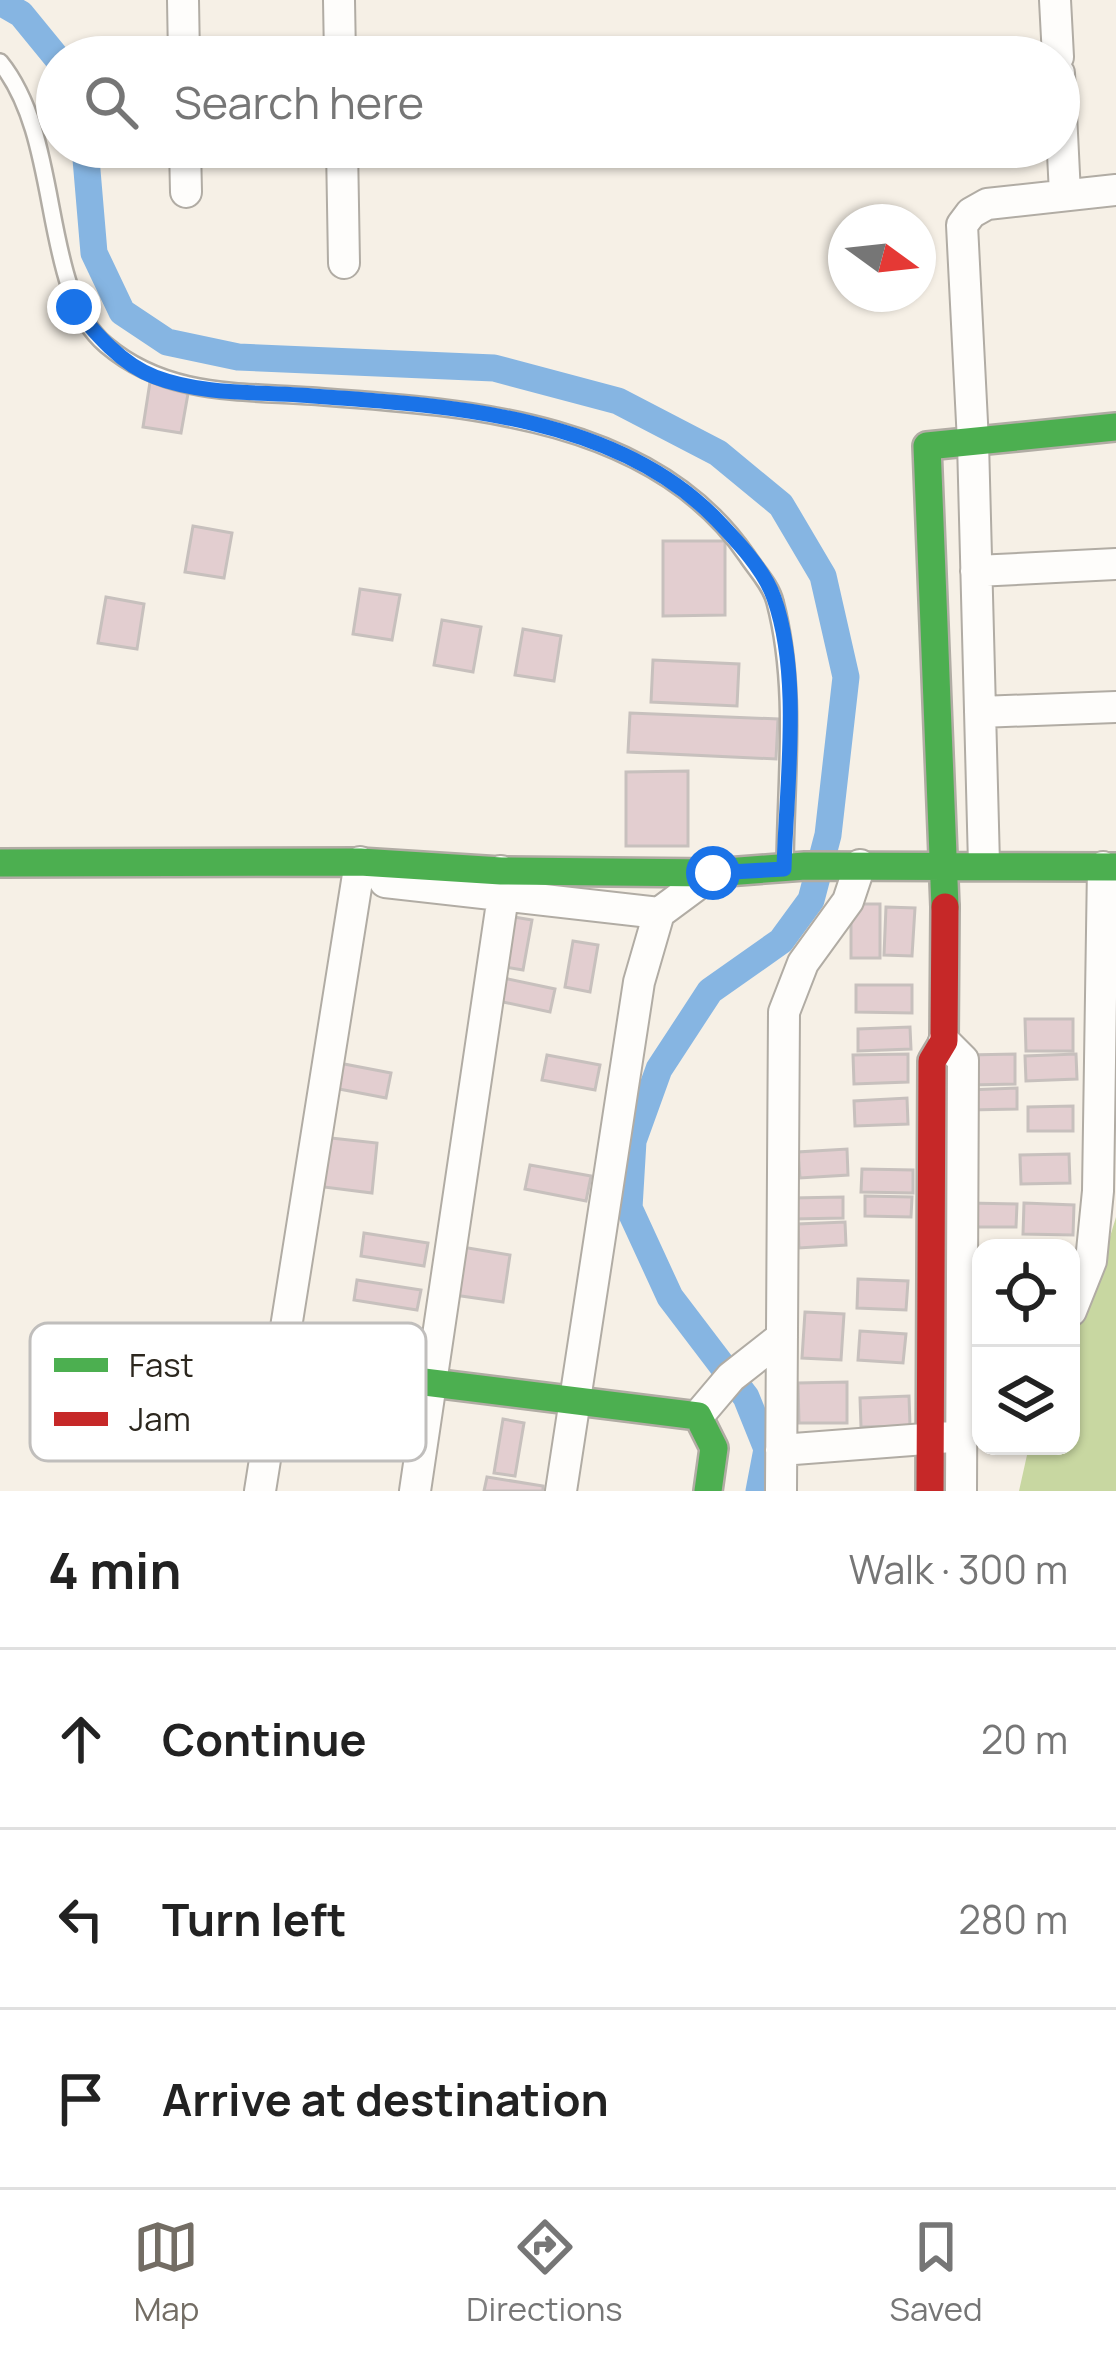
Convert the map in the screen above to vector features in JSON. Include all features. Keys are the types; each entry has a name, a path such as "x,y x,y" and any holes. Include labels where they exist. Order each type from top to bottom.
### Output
{"street":[{"path":"183,0 184,36"},
{"path":"339,0 340,36"},
{"path":"1055,0 1057,36"},
{"path":"185,168 186,192"},
{"path":"342,168 344,263"},
{"path":"1064,168 1065,194"},
{"path":"983,865 973,442 962,225 987,204 1116,190"},
{"path":"961,1491 931,1193 932,1061 944,1041 945,864 927,446 1116,427"},
{"path":"976,571 1116,564"},
{"path":"980,712 1116,707"},
{"path":"0,863 360,871 502,884 659,913"},
{"path":"781,1491 784,1012 803,963 848,901 855,866"},
{"path":"502,884 795,867 1109,867 1098,1191 1091,1261 1080,1288"},
{"path":"287,1323 360,871"},
{"path":"561,1491 639,982 659,913 713,873"},
{"path":"426,1424 502,884"},
{"path":"930,1491 958,1436 963,1060 944,1041"},
{"path":"931,1193 963,1192"},
{"path":"698,1416 731,1377 782,1337"},
{"path":"426,1381 698,1416"},
{"path":"698,1416 714,1448 708,1491"},
{"path":"782,1450 958,1436"},
{"path":"260,1491 265,1461"},
{"path":"415,1491 420,1461"}],"lane":[{"path":"0,62 17,87 36,134"},
{"path":"45,168 74,307 104,344 152,376 196,388 434,404 544,425 638,462 688,491 720,523 774,596 789,673 795,867"}],"green space":[{"path":"1116,1217 1116,1491 1019,1491 1027,1455 1080,1455 1080,1306"}],"building":[{"path":"150,382 189,388 181,433 143,427"},
{"path":"193,526 232,533 224,578 185,572"},
{"path":"663,541 725,541 725,615 663,616"},
{"path":"360,589 400,595 392,640 353,634"},
{"path":"106,597 144,604 137,649 98,643"},
{"path":"442,620 481,627 473,672 434,665"},
{"path":"523,629 561,636 554,681 515,675"},
{"path":"653,660 739,664 737,706 651,702"},
{"path":"630,713 778,719 776,759 628,752"},
{"path":"688,771 688,846 626,846 626,772"},
{"path":"851,904 880,904 880,958 851,958"},
{"path":"886,907 915,908 912,956 884,955"},
{"path":"508,916 532,920 523,970 499,966"},
{"path":"573,941 598,945 590,992 565,987"},
{"path":"499,977 555,989 550,1012 494,1000"},
{"path":"856,985 912,985 912,1013 856,1012"},
{"path":"1025,1019 1073,1019 1073,1051 1026,1051"},
{"path":"910,1027 911,1049 858,1051 858,1029"},
{"path":"908,1054 908,1082 854,1084 853,1055"},
{"path":"1015,1054 1015,1084 969,1085 968,1055"},
{"path":"1076,1054 1077,1079 1026,1081 1025,1056"},
{"path":"547,1055 600,1065 595,1090 542,1080"},
{"path":"339,1063 391,1073 386,1098 334,1088"},
{"path":"1017,1088 1017,1109 969,1110 968,1090"},
{"path":"907,1098 908,1124 855,1126 854,1101"},
{"path":"1073,1106 1073,1131 1028,1131 1028,1107"},
{"path":"322,1137 377,1143 372,1193 316,1186"},
{"path":"847,1149 848,1175 800,1178 798,1152"},
{"path":"1069,1154 1070,1183 1021,1184 1020,1155"},
{"path":"530,1165 591,1176 586,1201 525,1189"},
{"path":"862,1169 913,1170 913,1193 861,1192"},
{"path":"865,1196 912,1197 911,1217 865,1216"},
{"path":"843,1197 843,1218 792,1219 792,1198"},
{"path":"968,1203 1017,1204 1016,1227 968,1227"},
{"path":"1024,1203 1074,1205 1073,1235 1023,1234"},
{"path":"845,1222 846,1245 799,1248 798,1224"},
{"path":"364,1233 428,1243 424,1266 361,1256"},
{"path":"462,1247 510,1255 503,1302 454,1295"},
{"path":"858,1279 908,1281 906,1310 857,1308"},
{"path":"357,1280 421,1290 417,1310 354,1300"},
{"path":"805,1312 844,1314 841,1360 802,1358"},
{"path":"860,1331 906,1334 903,1363 858,1360"},
{"path":"847,1382 847,1423 799,1423 798,1383"},
{"path":"909,1396 910,1426 861,1427 860,1398"},
{"path":"503,1419 524,1423 515,1476 494,1473"},
{"path":"487,1477 543,1486 543,1491 484,1491"}],"waterway":[{"path":"0,2 21,14 39,36"},
{"path":"87,168 94,253 122,312 167,342 238,357 494,368 618,401 718,453 781,505 823,576 846,677 828,835 811,900 781,941 710,991 659,1069 633,1141 629,1208 670,1297 746,1397 767,1449 759,1491"}],"traffic: fast":[{"path":"945,907 927,446 1116,427"},
{"path":"0,863 360,862 501,871 713,873 805,866 1116,867"},
{"path":"426,1382 698,1416 714,1448 708,1491"}],"traffic: jam":[{"path":"930,1491 932,1061 944,1041 945,907"}],"route":[{"path":"74,307 104,344 152,376 196,388 434,404 544,425 638,462 688,491 736,539 774,596 789,673 784,869 713,873"}]}
